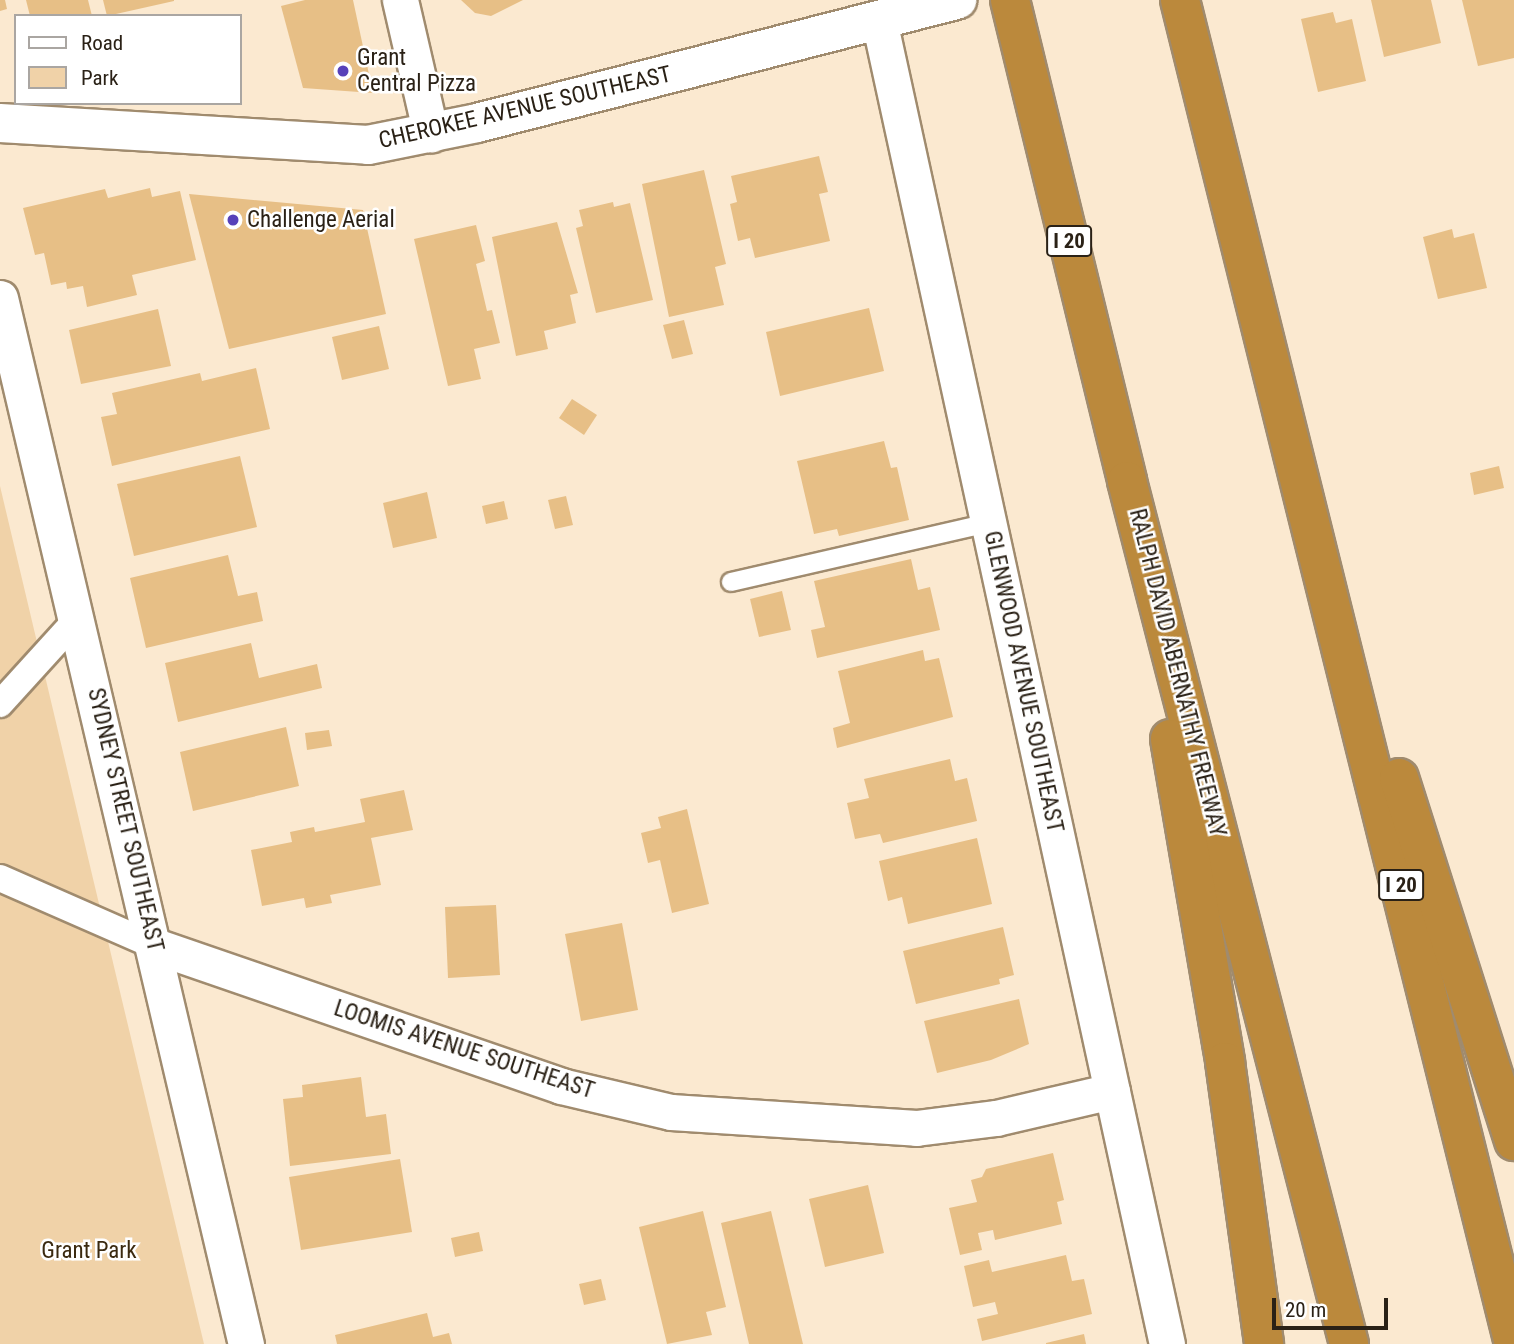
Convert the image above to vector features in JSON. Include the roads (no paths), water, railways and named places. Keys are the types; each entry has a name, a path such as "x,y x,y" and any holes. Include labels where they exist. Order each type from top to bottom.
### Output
{"highway":[{"name":"RALPH DAVID ABERNATHY FREEWAY","path":"1010,0 1127,481 1349,1344"},
{"name":"I 20","path":"1180,0 1514,1344"},
{"path":"1287,425 1514,1141"},
{"path":"1127,481 1224,1062 1264,1344"}],"street":[{"path":"400,0 431,134"},
{"name":"CHEROKEE AVENUE SOUTHEAST","path":"0,123 368,145 431,134 957,0"},
{"name":"GLENWOOD AVENUE SOUTHEAST","path":"892,16 988,523 1167,1344"},
{"name":"SYDNEY STREET SOUTHEAST","path":"0,298 155,946 246,1344"},
{"path":"0,704 77,619"},
{"path":"0,878 155,946"},
{"name":"LOOMIS AVENUE SOUTHEAST","path":"155,946 561,1086 671,1112 916,1128 996,1118 1112,1091"}],"lane":[{"path":"732,582 988,523"}],"place":[{"name":"Grant Central Pizza","path":"343,71"},
{"name":"Challenge Aerial","path":"233,220"}],"park label":[{"name":"Grant Park","path":"89,1251"}]}
